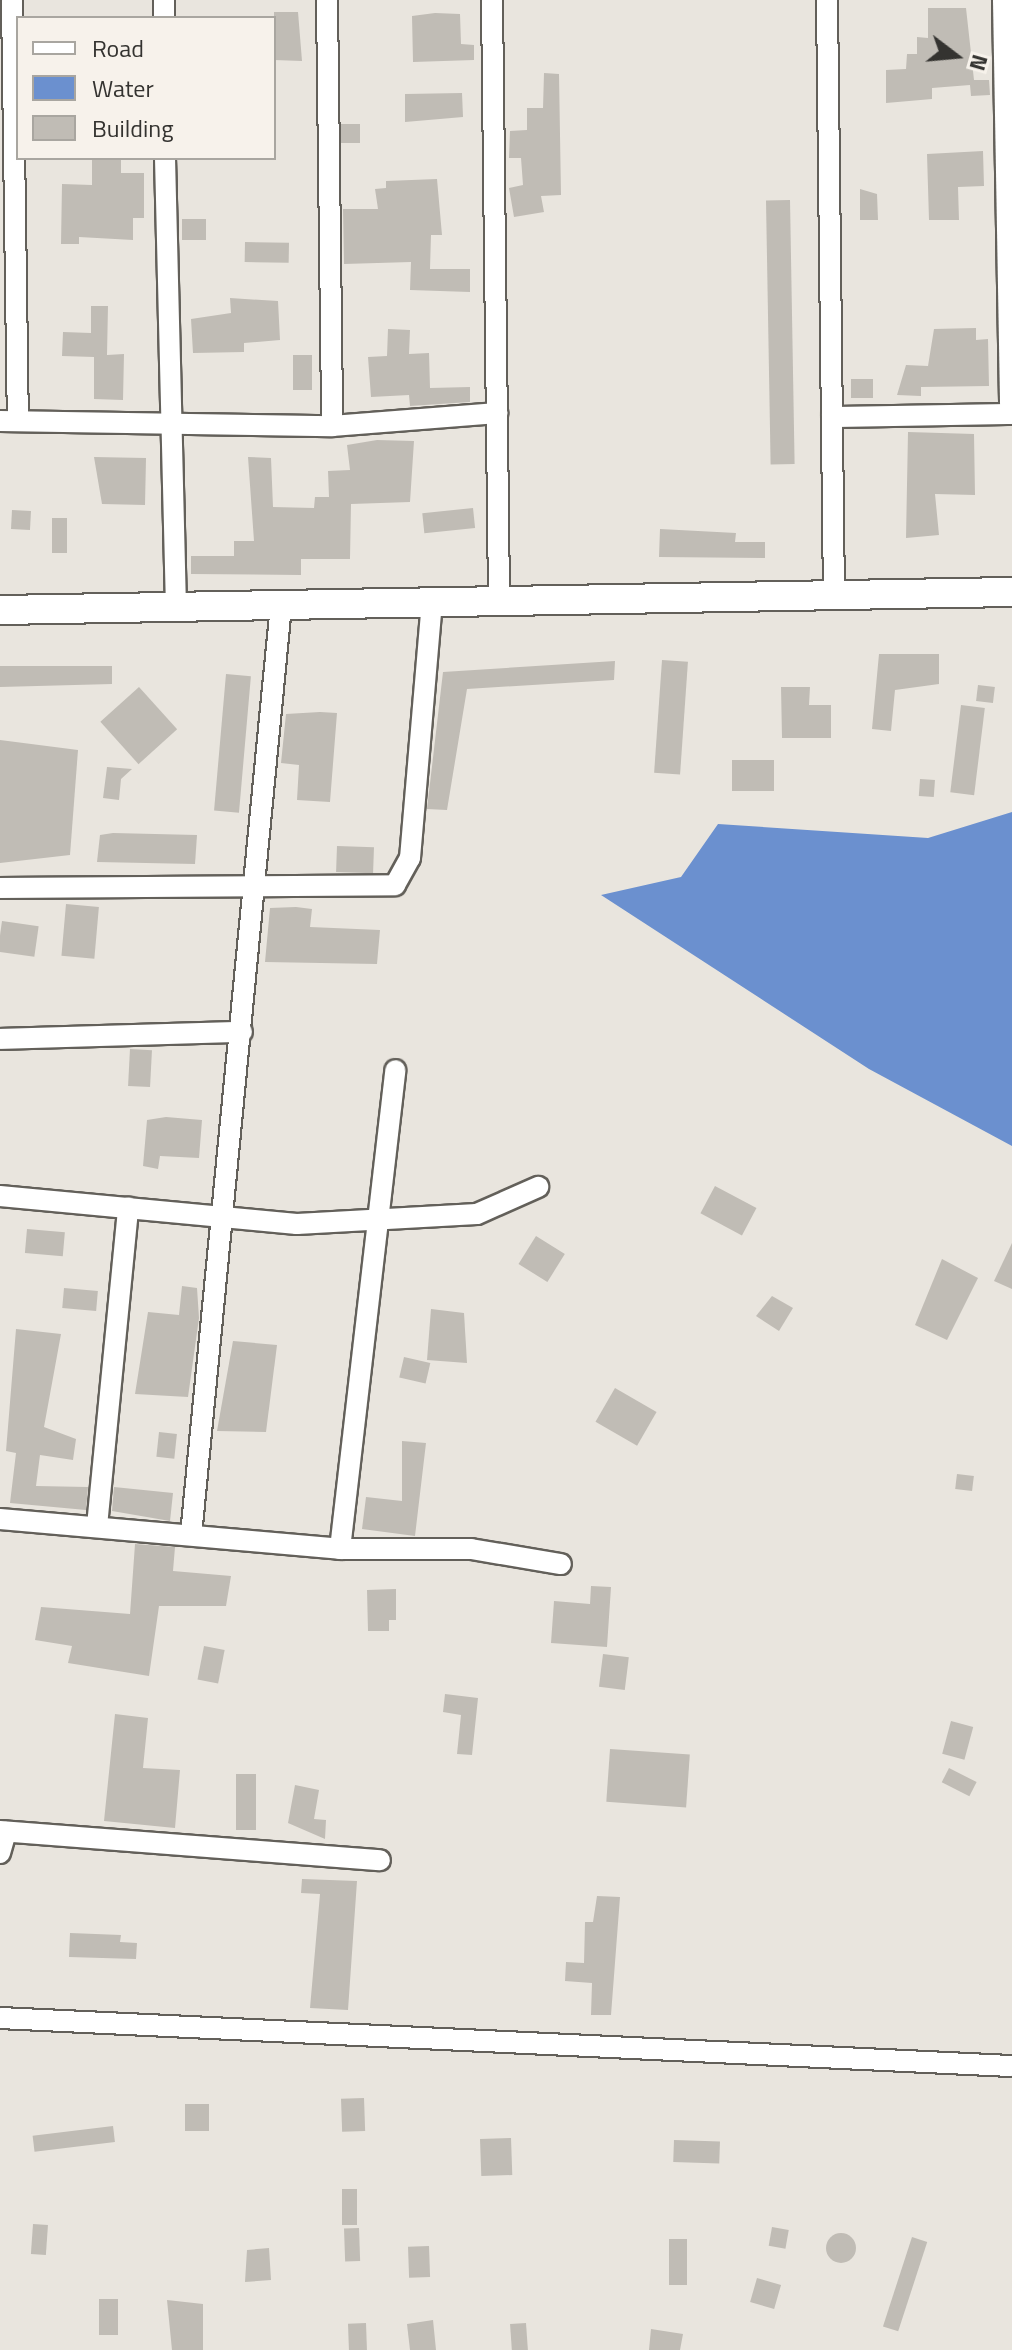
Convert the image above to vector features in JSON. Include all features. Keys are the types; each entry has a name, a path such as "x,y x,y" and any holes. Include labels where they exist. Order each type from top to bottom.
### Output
{"street":[{"path":"12,0 9,421 332,426 497,413"},
{"path":"327,0 332,426"},
{"path":"492,0 499,601"},
{"path":"827,0 834,595"},
{"path":"832,417 1011,414 1008,92 1003,0"},
{"path":"165,160 168,422 176,608"},
{"path":"0,610 1012,592"},
{"path":"0,888 379,890 404,871 432,602"},
{"path":"191,1535 257,889 281,606"},
{"path":"0,1039 242,1032"},
{"path":"340,1549 395,1070"},
{"path":"1,1202 128,1208 297,1224 477,1214 538,1187"},
{"path":"97,1526 128,1208"},
{"path":"0,1519 340,1549 471,1549 561,1564"},
{"path":"0,1853 3,1831 380,1860"},
{"path":"0,2018 1012,2066"}],"water":[{"path":"1012,812 1012,1146 869,1069 601,895 681,877 718,824 928,838"}],"building":[{"path":"928,8 966,8 974,80 989,80 990,95 971,96 970,85 932,88 932,99 886,103 886,70 906,69 907,54 917,54 917,37 928,38"},
{"path":"274,12 298,12 302,61 276,60"},
{"path":"460,14 461,44 474,45 474,60 413,62 412,16"},
{"path":"544,73 559,74 561,195 541,196 544,212 514,217 509,188 523,185 521,158 509,158 510,131 527,130 527,108 543,108"},
{"path":"462,93 463,117 405,122 405,94"},
{"path":"341,124 360,124 360,143 341,143"},
{"path":"983,151 984,186 958,187 959,220 929,220 927,154"},
{"path":"92,160 121,160 121,173 144,173 144,218 133,218 133,240 79,237 79,244 61,244 62,184 92,185"},
{"path":"437,179 442,235 431,235 430,269 470,269 470,292 410,290 411,262 344,264 343,209 378,209 375,189 386,188 386,181"},
{"path":"860,189 877,194 878,220 860,220"},
{"path":"766,200 790,200 795,464 771,464"},
{"path":"182,219 206,219 206,240 182,240"},
{"path":"245,242 289,243 289,263 245,262"},
{"path":"230,298 278,301 280,340 244,343 244,352 193,353 191,319 231,313"},
{"path":"91,306 108,306 107,355 124,354 123,400 94,399 94,357 62,356 63,332 91,333"},
{"path":"976,328 976,340 988,339 989,386 921,387 921,396 897,395 906,365 928,366 934,329"},
{"path":"388,329 410,330 409,354 429,353 430,388 470,387 470,402 410,406 409,395 371,397 368,357 387,356"},
{"path":"293,355 312,355 312,390 293,390"},
{"path":"851,379 873,379 873,398 851,398"},
{"path":"908,432 974,434 975,495 935,494 939,535 906,538"},
{"path":"377,440 414,441 410,502 351,504 350,559 301,559 301,575 191,574 191,556 234,556 234,541 254,541 248,457 271,458 273,507 314,508 315,497 329,497 328,471 350,470 347,445"},
{"path":"94,457 146,458 145,505 102,504"},
{"path":"473,508 475,528 424,533 422,513"},
{"path":"12,510 31,511 30,530 11,529"},
{"path":"52,518 67,518 67,553 52,553"},
{"path":"660,529 736,533 735,542 765,542 765,558 659,557"},
{"path":"879,654 939,654 939,684 895,690 891,731 872,729"},
{"path":"662,660 688,662 680,775 654,773"},
{"path":"615,661 614,680 467,689 447,810 427,809 443,672"},
{"path":"0,666 112,666 112,684 0,687"},
{"path":"226,674 251,676 239,813 214,810"},
{"path":"978,685 995,687 993,703 976,701"},
{"path":"139,687 177,729 138,764 100,722"},
{"path":"781,687 810,687 809,705 831,705 831,738 782,738"},
{"path":"961,705 985,708 974,795 950,792"},
{"path":"337,713 330,802 297,800 299,765 281,763 286,714"},
{"path":"0,740 78,750 70,855 0,863"},
{"path":"732,760 774,760 774,791 732,791"},
{"path":"107,767 132,769 121,779 119,800 103,798"},
{"path":"920,779 935,780 934,797 919,796"},
{"path":"100,835 197,835 195,864 97,862"},
{"path":"337,846 374,847 373,873 336,872"},
{"path":"66,904 99,907 94,959 61,956"},
{"path":"270,908 312,909 310,927 380,930 377,964 265,962"},
{"path":"2,921 39,926 34,957 0,952"},
{"path":"130,1049 152,1050 150,1087 128,1086"},
{"path":"166,1117 202,1120 199,1158 160,1156 158,1169 143,1166 147,1120"},
{"path":"715,1186 756,1208 742,1235 700,1213"},
{"path":"27,1229 65,1232 63,1256 25,1253"},
{"path":"536,1236 565,1254 547,1282 519,1264"},
{"path":"1012,1243 1012,1289 994,1281"},
{"path":"942,1259 978,1278 947,1340 915,1325"},
{"path":"182,1286 197,1288 199,1318 188,1397 135,1394 148,1312 179,1315"},
{"path":"64,1288 98,1291 96,1311 62,1308"},
{"path":"772,1296 793,1308 779,1331 756,1316"},
{"path":"431,1309 464,1313 467,1363 427,1360"},
{"path":"16,1329 61,1334 44,1427 76,1439 73,1460 40,1455 36,1486 88,1487 86,1510 10,1503 16,1453 6,1451"},
{"path":"233,1341 277,1345 266,1432 217,1431"},
{"path":"404,1357 430,1363 426,1384 399,1377"},
{"path":"615,1388 657,1412 637,1446 596,1422"},
{"path":"159,1432 177,1434 174,1459 156,1457"},
{"path":"402,1441 426,1443 415,1536 362,1529 366,1497 402,1501"},
{"path":"957,1474 974,1476 972,1491 955,1489"},
{"path":"114,1487 173,1493 170,1521 112,1511"},
{"path":"135,1544 175,1547 173,1571 231,1576 226,1606 159,1606 149,1676 68,1663 72,1646 35,1640 41,1607 130,1614"},
{"path":"591,1586 611,1587 607,1647 551,1643 554,1601 590,1604"},
{"path":"396,1589 396,1620 389,1620 389,1631 368,1631 367,1590"},
{"path":"204,1646 225,1650 218,1683 198,1679"},
{"path":"603,1654 629,1657 625,1690 599,1687"},
{"path":"445,1694 478,1698 472,1755 457,1754 461,1715 443,1712"},
{"path":"115,1714 148,1718 143,1768 180,1770 175,1828 104,1821"},
{"path":"951,1721 973,1727 964,1760 942,1754"},
{"path":"610,1749 690,1755 686,1807 606,1802"},
{"path":"949,1768 977,1782 969,1796 942,1782"},
{"path":"236,1774 256,1774 256,1830 236,1830"},
{"path":"295,1785 319,1790 314,1819 326,1820 325,1839 288,1823"},
{"path":"302,1879 357,1881 348,2010 310,2008 320,1894 301,1893"},
{"path":"597,1896 620,1897 611,2015 591,2015 592,1983 565,1981 566,1962 584,1963 585,1922 593,1922"},
{"path":"70,1933 121,1935 120,1942 137,1943 136,1959 69,1957"},
{"path":"364,2098 365,2131 342,2132 341,2099"},
{"path":"185,2104 209,2104 209,2131 185,2131"},
{"path":"113,2126 115,2142 35,2152 33,2136"},
{"path":"511,2138 512,2175 481,2176 480,2139"},
{"path":"674,2140 720,2142 719,2164 673,2162"},
{"path":"342,2189 357,2189 357,2225 342,2225"},
{"path":"33,2224 48,2225 46,2255 31,2254"},
{"path":"772,2227 789,2230 785,2249 769,2246"},
{"path":"359,2228 360,2261 345,2262 344,2229"},
{"path":"841,2233 852,2237 856,2248 852,2259 841,2263 830,2259 826,2248 830,2237"},
{"path":"912,2237 927,2242 898,2331 883,2326"},
{"path":"669,2239 687,2239 687,2285 669,2285"},
{"path":"429,2246 430,2277 409,2278 408,2247"},
{"path":"269,2248 271,2280 245,2282 247,2250"},
{"path":"757,2278 781,2285 774,2309 750,2302"},
{"path":"99,2299 118,2299 118,2335 99,2335"},
{"path":"167,2300 203,2304 203,2350 172,2350"},
{"path":"433,2320 436,2350 410,2350 407,2324"},
{"path":"366,2323 367,2350 349,2350 348,2324"},
{"path":"526,2323 528,2350 512,2350 510,2324"},
{"path":"651,2329 683,2334 680,2350 649,2350"}]}
